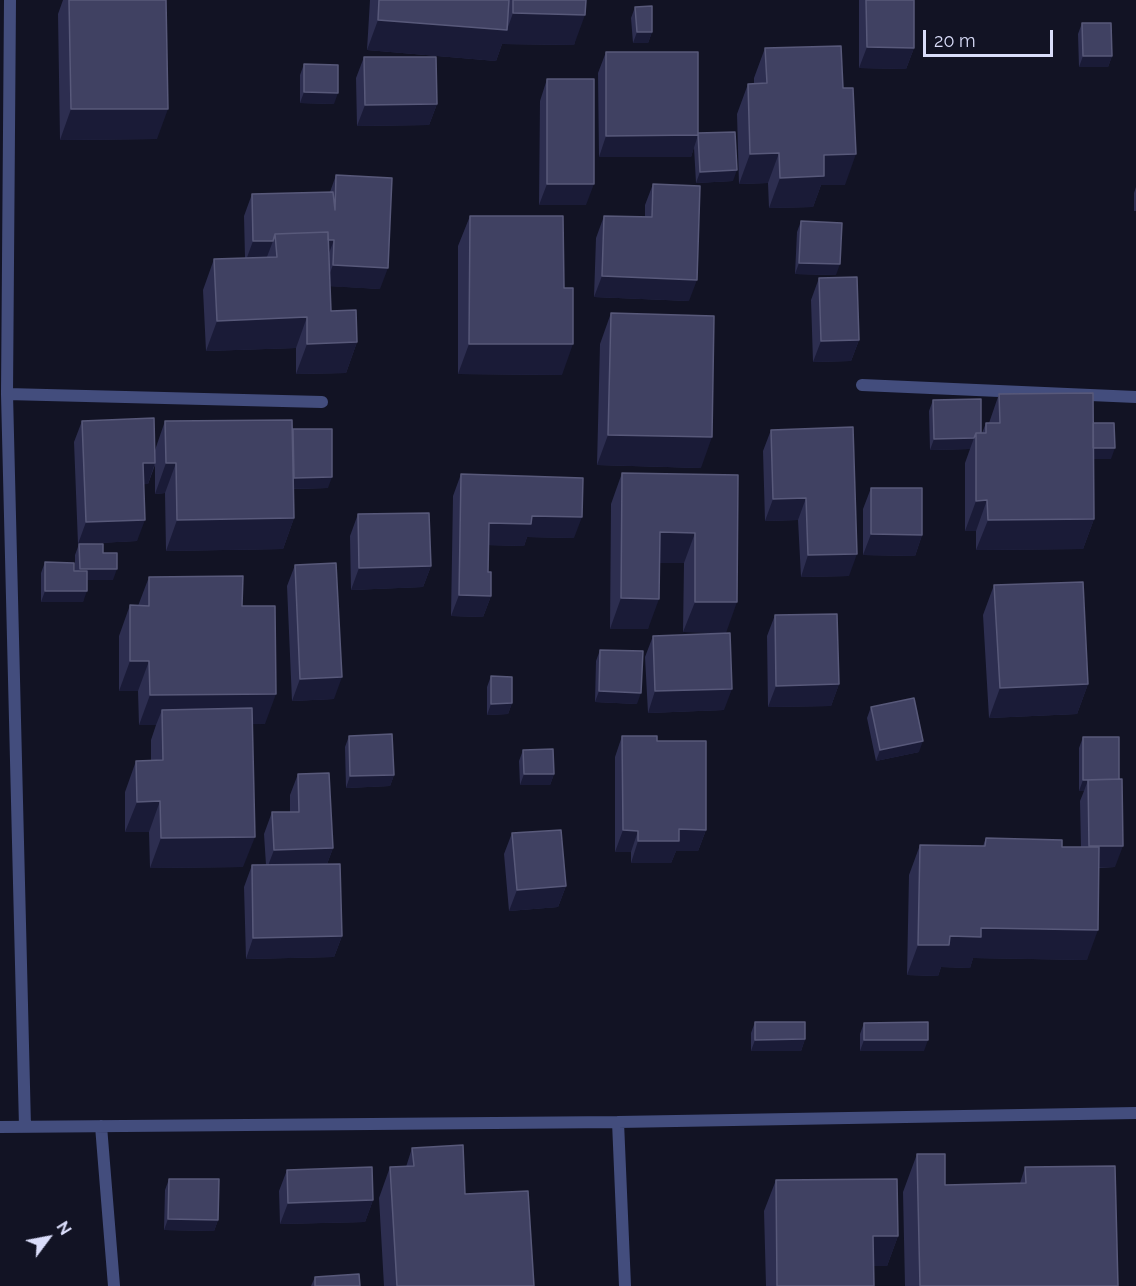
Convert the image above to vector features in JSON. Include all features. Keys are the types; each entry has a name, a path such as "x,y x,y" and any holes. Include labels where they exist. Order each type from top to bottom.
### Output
{"street":[{"path":"7,5 7,394 25,1127"},
{"path":"862,385 1136,397"},
{"path":"7,394 321,402"},
{"path":"0,1127 618,1122 1136,1113"},
{"path":"618,1122 625,1286"},
{"path":"101,1126 114,1286"}],"building":[{"path":"69,0 166,0 168,109 71,109"},
{"path":"379,0 509,0 507,30 378,20"},
{"path":"513,0 586,0 585,15 513,13"},
{"path":"866,0 914,0 914,48 867,47"},
{"path":"652,6 652,32 637,32 635,7"},
{"path":"1082,23 1111,23 1112,56 1083,56"},
{"path":"841,46 843,88 853,88 856,154 824,155 824,176 780,178 779,153 750,154 748,84 767,83 765,48"},
{"path":"606,52 698,52 698,135 606,136"},
{"path":"364,57 436,57 437,104 365,105"},
{"path":"304,64 338,65 338,93 304,92"},
{"path":"547,79 594,79 594,184 547,184"},
{"path":"735,132 737,170 700,172 698,133"},
{"path":"336,175 392,178 388,268 333,265 334,240 328,240 328,232 275,234 273,241 253,241 252,194 333,192 335,210"},
{"path":"653,184 700,186 697,280 602,276 604,216 652,217"},
{"path":"470,216 563,216 564,288 573,288 573,344 469,344"},
{"path":"801,221 842,223 840,264 799,263"},
{"path":"328,232 331,311 356,310 357,342 307,344 307,317 217,321 214,259 277,257 275,234"},
{"path":"857,277 859,340 821,341 819,278"},
{"path":"611,313 714,316 712,437 608,435"},
{"path":"1093,393 1094,519 988,520 987,500 976,501 976,433 986,433 986,423 1000,423 999,394"},
{"path":"981,399 981,433 976,433 974,438 934,439 933,400"},
{"path":"154,418 155,463 143,463 145,520 86,522 82,421"},
{"path":"292,420 294,518 177,520 176,463 166,463 165,421"},
{"path":"1093,423 1114,423 1115,448 1093,448"},
{"path":"853,427 857,554 808,555 806,498 773,499 771,430"},
{"path":"293,429 332,429 332,477 294,478"},
{"path":"622,473 738,475 737,602 695,602 695,533 660,532 659,599 621,598"},
{"path":"461,474 583,478 582,517 532,516 531,524 489,523 488,572 491,572 491,596 459,595"},
{"path":"871,488 922,488 922,535 871,534"},
{"path":"429,513 431,566 359,568 358,514"},
{"path":"79,544 103,544 103,553 117,553 117,569 80,569"},
{"path":"45,562 74,563 74,571 87,571 87,591 45,591"},
{"path":"336,563 342,677 300,679 295,565"},
{"path":"243,576 242,606 275,606 276,694 150,695 149,661 130,661 130,605 149,606 149,577"},
{"path":"1083,582 1088,684 1000,688 994,585"},
{"path":"837,614 839,684 776,686 775,615"},
{"path":"730,633 732,689 655,691 653,636"},
{"path":"600,650 643,651 641,693 599,691"},
{"path":"491,676 512,677 512,703 491,704"},
{"path":"914,698 923,741 880,750 871,707"},
{"path":"252,708 255,837 161,838 160,801 137,802 136,761 163,760 162,710"},
{"path":"392,734 394,775 350,776 349,736"},
{"path":"622,736 657,736 657,741 706,741 706,830 679,829 679,841 638,841 638,831 623,830"},
{"path":"1083,737 1119,737 1119,779 1083,780"},
{"path":"553,749 554,774 524,774 523,750"},
{"path":"329,773 333,848 274,850 272,812 299,812 298,774"},
{"path":"1122,779 1123,846 1089,846 1088,780"},
{"path":"561,830 566,886 517,890 512,833"},
{"path":"986,838 1062,840 1062,847 1099,847 1098,930 981,928 981,937 950,936 949,945 918,945 920,845 985,846"},
{"path":"340,864 342,936 253,938 252,865"},
{"path":"755,1022 805,1022 805,1039 755,1040"},
{"path":"928,1022 928,1040 864,1040 864,1023"},
{"path":"463,1145 465,1194 528,1191 534,1286 397,1286 390,1167 414,1166 412,1148"},
{"path":"917,1154 945,1154 945,1185 1026,1183 1025,1167 1115,1166 1118,1286 920,1286"},
{"path":"372,1167 373,1200 288,1203 287,1170"},
{"path":"169,1179 219,1179 218,1220 168,1219"},
{"path":"897,1179 898,1236 873,1236 874,1286 777,1286 776,1180"},
{"path":"359,1274 360,1286 315,1286 315,1277"}]}
